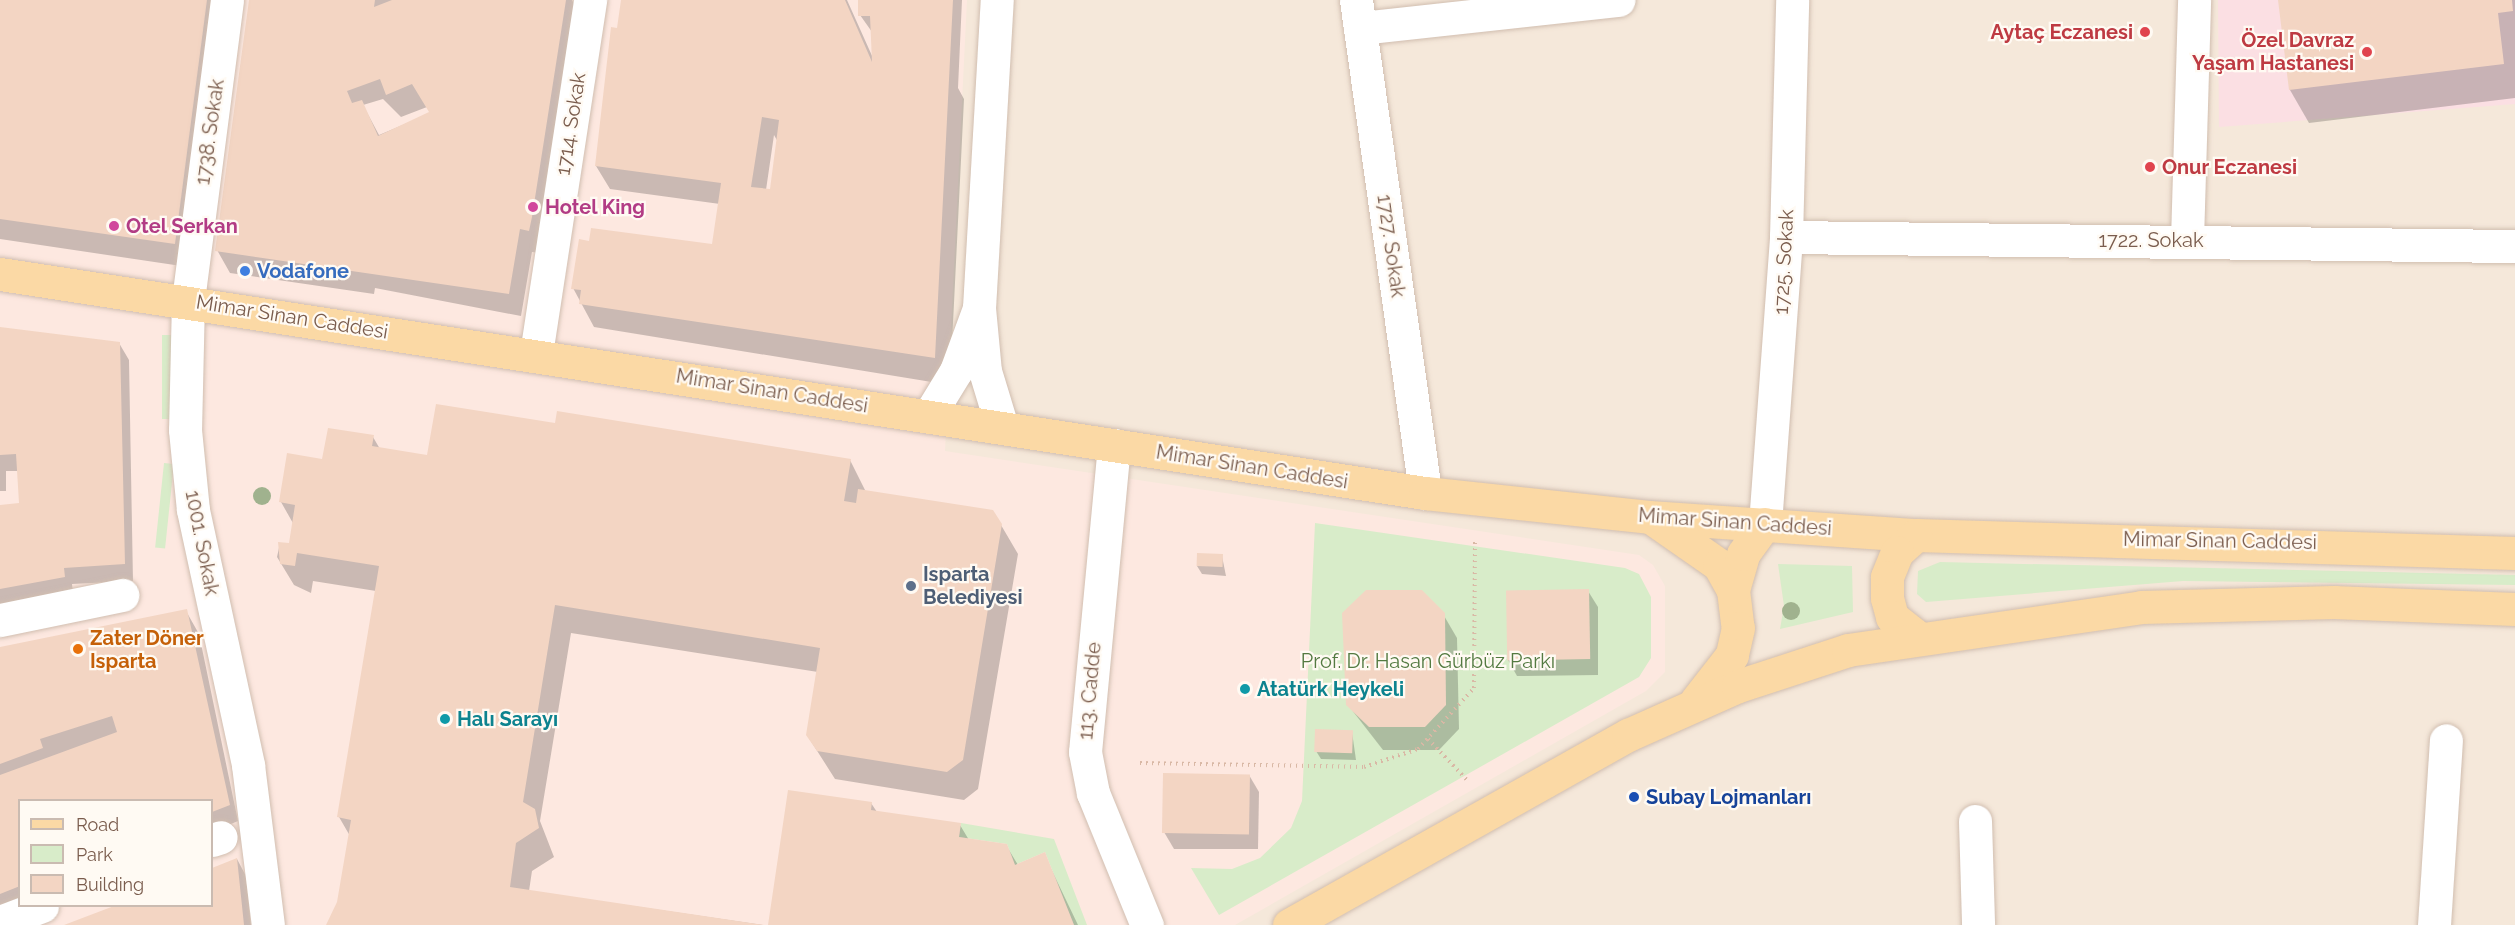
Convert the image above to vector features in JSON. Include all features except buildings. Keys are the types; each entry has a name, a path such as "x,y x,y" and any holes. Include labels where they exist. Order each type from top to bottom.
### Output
{"main road":[{"name":"Mimar Sinan Caddesi","path":"0,274 188,300 1425,493 1649,517 1916,535 2515,553"},
{"path":"1649,517 1712,559 1733,590"},
{"path":"1691,706 1732,655 1738,628 1733,590 1743,554 1765,524"},
{"path":"1916,535 1897,552 1887,577 1887,598 1892,617 1919,638"},
{"path":"2480,551 2515,547"},
{"path":"1289,925 1547,776 1691,706 1798,663 1919,638 2070,615 2224,602 2515,609"},
{"path":"2477,609 2515,614"}],"street":[{"name":"1738. Sokak","path":"188,300 227,0"},
{"name":"1714. Sokak","path":"536,354 590,0"},
{"path":"997,0 979,308 985,371 1002,427"},
{"path":"1358,14 1618,0"},
{"name":"1725. Sokak","path":"1765,524 1786,237 1792,0"},
{"path":"2187,240 2194,0"},
{"name":"1727. Sokak","path":"1358,14 1425,493"},
{"name":"1722. Sokak","path":"1786,237 2187,240 2515,246"},
{"name":"1001. Sokak","path":"188,300 185,430 193,510 246,754 268,925"},
{"path":"928,415 956,371 979,308"},
{"name":"113. Cadde","path":"1114,445 1085,752 1094,793 1147,925"},
{"path":"0,620 122,595"},
{"path":"2434,925 2446,740"},
{"path":"1975,821 1978,925"},
{"path":"0,922 39,907"}],"path":[{"path":"1140,763 1364,767 1401,759 1428,739 1474,688 1475,531"},
{"path":"1428,739 1475,788"}],"shaded area":[{"path":"0,0 2515,0 2515,925 0,925"},
{"path":"0,0 967,0 945,451 1639,555 1653,565 1665,586 1665,672 1646,691 1235,925 0,925"},
{"name":"Özel Davraz Yaşam Hastanesi","path":"2218,0 2515,0 2515,104 2219,127"}],"green space":[{"path":"162,335 171,335 171,419 162,419"},
{"path":"164,463 174,464 165,549 155,548"},
{"name":"Prof. Dr. Hasan Gürbüz Parkı","path":"1315,523 1625,568 1639,574 1651,597 1651,658 1639,677 1219,915 1191,868 1232,869 1260,858 1291,828 1302,801"},
{"path":"1940,562 2515,575 2515,585 2183,581 1926,602 1917,594 1918,571"},
{"path":"1778,564 1852,566 1853,612 1780,629 1784,606"},
{"path":"961,823 1054,839 1087,925 1074,925 1045,852 1015,865 1007,844 959,837"}],"place":[{"name":"Aytaç Eczanesi","path":"2145,32"},
{"name":"Özel Davraz Yaşam Hastanesi","path":"2367,52"},
{"name":"Onur Eczanesi","path":"2150,167"},
{"name":"Hotel King","path":"533,207"},
{"name":"Otel Serkan","path":"114,226"},
{"name":"Vodafone","path":"245,271"},
{"name":"Isparta Belediyesi","path":"911,586"},
{"name":"Zater Döner Isparta","path":"78,649"},
{"name":"Atatürk Heykeli","path":"1245,689"},
{"name":"Halı Sarayı","path":"445,719"},
{"name":"Subay Lojmanları","path":"1634,797"}]}
